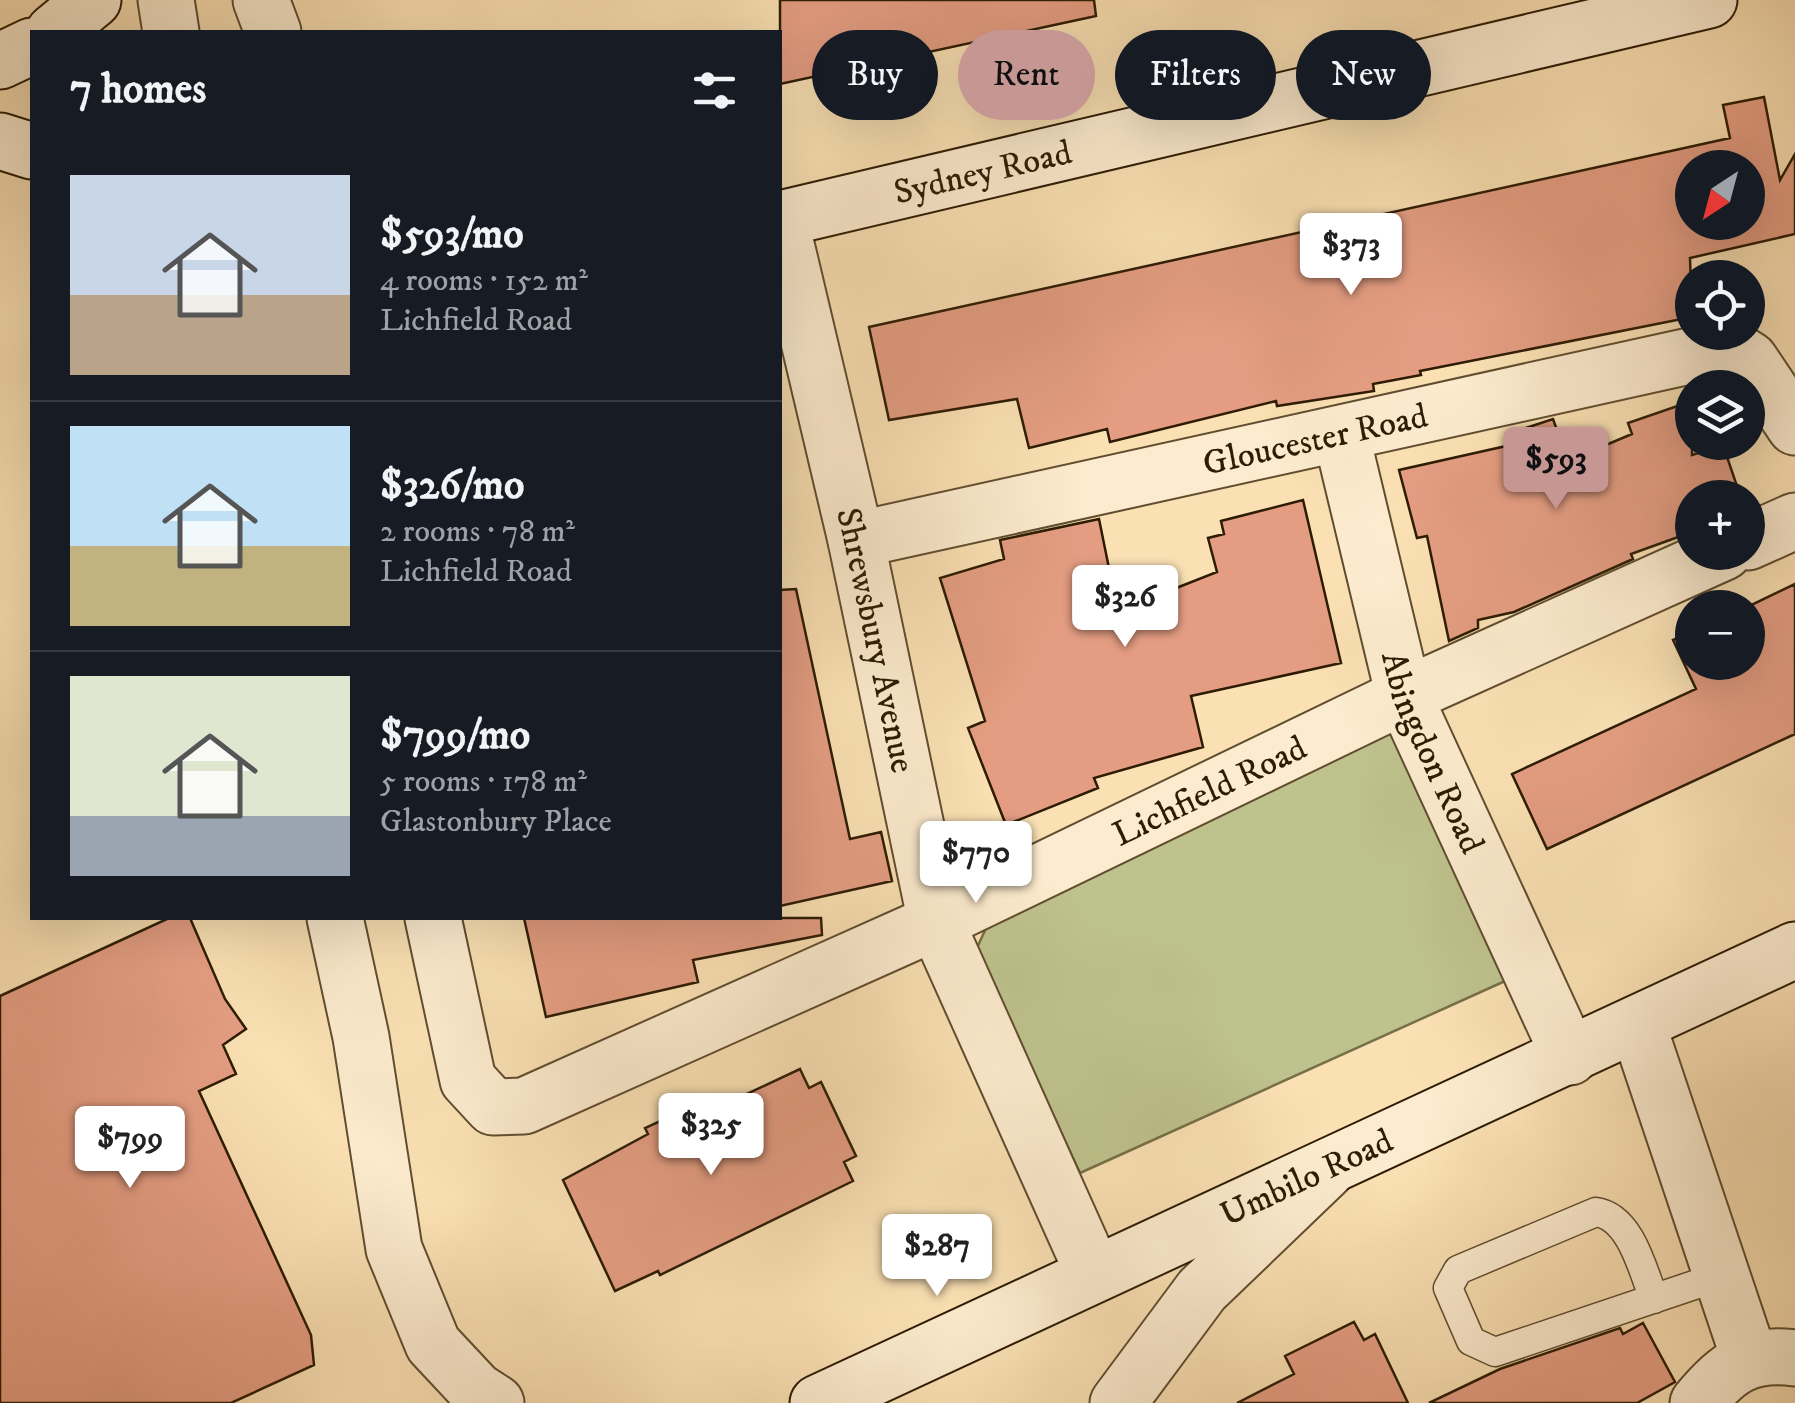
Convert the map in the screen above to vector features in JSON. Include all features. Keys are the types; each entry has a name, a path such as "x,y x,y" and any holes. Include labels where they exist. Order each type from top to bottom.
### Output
{"street":[{"path":"56,30 93,0"},
{"path":"166,0 171,30"},
{"path":"261,0 272,30"},
{"name":"Sydney Road","path":"782,219 1710,0"},
{"path":"0,62 30,47"},
{"path":"0,141 30,150"},
{"name":"Shrewsbury Avenue","path":"782,227 856,540 936,922 1093,1272"},
{"name":"Gloucester Road","path":"856,540 1724,351 1750,360 1795,427"},
{"name":"Abingdon Road","path":"1341,434 1404,696 1570,1057"},
{"path":"1765,534 1795,520"},
{"name":"Lichfield Road","path":"433,920 468,1080 494,1108 511,1110 936,922 1404,696 1684,570"},
{"path":"336,920 361,1037 394,1249 433,1344 476,1390 496,1403"},
{"name":"Umbilo Road","path":"818,1403 1093,1272 1329,1168 1795,950"},
{"path":"1638,1026 1724,1275 1772,1358 1730,1368 1698,1403"},
{"path":"1118,1403 1202,1290 1329,1168"}],"lane":[{"path":"1654,1299 1622,1227 1606,1214 1596,1212 1458,1270 1448,1288 1471,1341 1495,1352 1654,1299 1724,1275"}],"green space":[{"path":"1402,726 1514,977 1080,1173 976,950 987,926"}],"building":[{"path":"780,0 1094,0 1096,16 1031,30 958,30 958,46 938,50 938,30 812,30 812,77 782,84"},
{"path":"1764,97 1780,180 1795,154 1795,234 1690,260 1675,260 1675,320 1420,371 1421,375 1373,384 1374,391 1277,406 1276,401 1110,442 1107,429 1029,448 1017,399 889,420 869,327 1675,150 1675,240 1765,240 1765,150 1675,150 1730,138 1723,105"},
{"path":"1675,407 1675,460 1728,460 1735,480 1675,480 1675,538 1631,554 1633,559 1514,612 1478,620 1478,628 1449,641 1427,536 1417,538 1399,470 1524,442 1520,430 1553,419 1568,461 1632,434 1628,423"},
{"path":"1303,500 1341,663 1191,696 1203,747 1094,778 1098,788 1006,825 968,728 985,721 940,578 1004,559 1000,540 1099,519 1112,583 1120,580 1128,607 1217,572 1208,538 1224,534 1221,521"},
{"path":"1795,584 1795,734 1547,849 1512,774 1696,689 1692,680 1765,680 1765,598"},
{"path":"796,589 850,839 881,832 892,881 782,906 782,590"},
{"path":"821,918 822,935 693,960 698,982 546,1017 524,920"},
{"path":"165,920 191,920 225,999 246,1029 223,1045 236,1074 199,1091 311,1335 314,1365 231,1403 0,1403 0,996"},
{"path":"800,1069 809,1088 821,1082 856,1156 844,1162 853,1181 660,1275 658,1271 615,1291 563,1180 648,1134 645,1128 695,1105 700,1116"},
{"path":"1354,1322 1364,1340 1375,1334 1408,1403 1237,1403 1294,1374 1285,1356"},
{"path":"1643,1323 1675,1382 1637,1403 1429,1403 1500,1369 1620,1328 1623,1334"}]}
